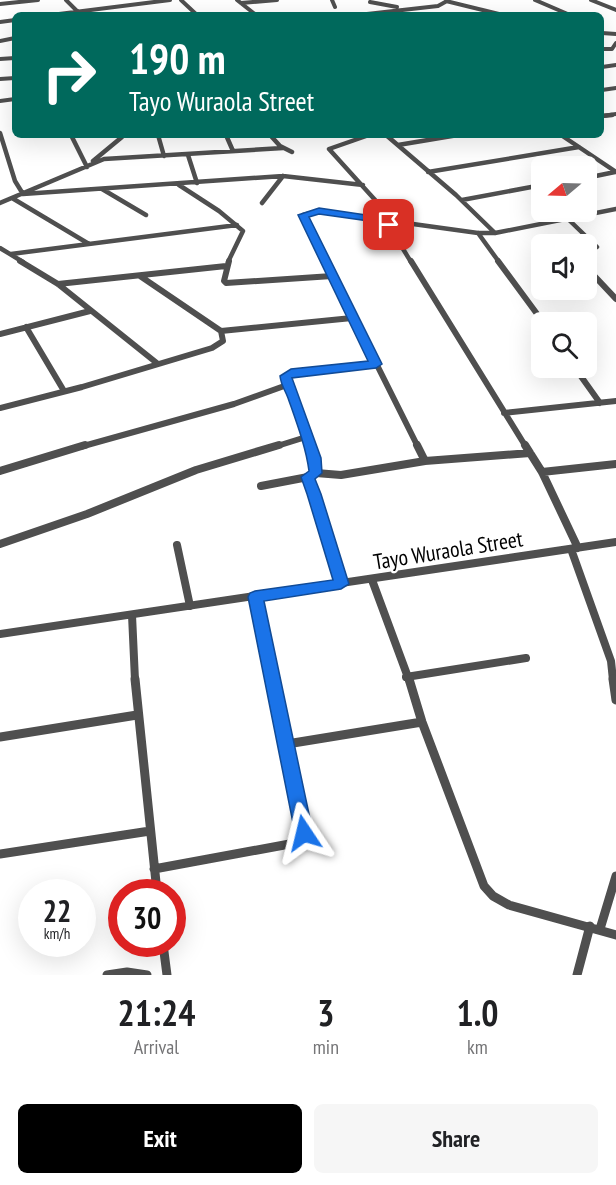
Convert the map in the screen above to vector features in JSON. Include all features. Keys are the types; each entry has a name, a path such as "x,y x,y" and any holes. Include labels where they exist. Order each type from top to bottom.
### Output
{"street":[{"path":"0,4 38,0"},
{"path":"66,0 78,12 170,0"},
{"path":"126,0 131,5"},
{"path":"181,0 194,12"},
{"path":"237,0 252,12"},
{"path":"241,3 277,0"},
{"path":"332,0 335,7"},
{"path":"378,12 438,6 445,0 484,12"},
{"path":"459,4 472,0"},
{"path":"535,0 563,12"},
{"path":"591,0 616,10"},
{"path":"370,2 405,8"},
{"path":"604,49 612,49 616,43"},
{"path":"0,132 11,160 13,175 22,194"},
{"path":"72,138 87,167"},
{"path":"94,163 94,159 122,138"},
{"path":"159,138 164,156"},
{"path":"228,138 233,151"},
{"path":"273,138 283,148 292,152"},
{"path":"360,138 328,148 395,222"},
{"path":"389,138 462,200 495,233"},
{"path":"398,146 440,138"},
{"path":"566,138 616,172"},
{"path":"429,172 579,147"},
{"path":"0,203 104,159 283,148"},
{"path":"188,155 197,183"},
{"path":"597,176 616,172"},
{"path":"22,194 179,185 283,176 363,185"},
{"path":"262,203 283,176"},
{"path":"179,185 243,231 226,266 226,283 332,276"},
{"path":"462,200 531,187"},
{"path":"101,189 146,215"},
{"path":"12,198 89,244"},
{"path":"597,213 616,209"},
{"path":"425,461 352,318 303,215 319,211 478,233 495,233 552,222"},
{"path":"386,221 542,472 574,548 611,661 616,700"},
{"path":"571,222 584,234"},
{"path":"11,254 237,225"},
{"path":"478,233 536,312"},
{"path":"0,248 58,284 158,364"},
{"path":"58,284 226,266"},
{"path":"140,276 221,332 352,318"},
{"path":"597,279 615,298"},
{"path":"1,331 90,311"},
{"path":"26,327 64,391"},
{"path":"0,408 218,346 223,341 221,332"},
{"path":"316,473 314,458 293,396 287,385 286,376 291,373 376,364"},
{"path":"582,378 600,403"},
{"path":"0,471 135,430 234,404 287,385"},
{"path":"504,413 616,401"},
{"path":"0,544 87,514 196,470 306,437"},
{"path":"261,486 308,477 316,473 341,475 425,461 530,453"},
{"path":"542,472 616,464"},
{"path":"308,477 341,584"},
{"name":"Tayo Wuraola Street","path":"0,634 616,542"},
{"path":"177,545 190,606"},
{"path":"372,580 406,677 417,701 422,722 484,886 493,896 508,905 616,935"},
{"path":"154,869 296,843 304,833 255,597"},
{"path":"132,615 137,715 155,879"},
{"path":"406,677 526,658"},
{"path":"0,737 137,715"},
{"path":"287,744 422,722"},
{"path":"0,854 150,831"},
{"path":"577,975 616,876"},
{"path":"165,957 167,975"},
{"path":"107,975 127,972 147,975"}],"route":[{"path":"304,833 255,597 341,584 309,483 308,477 316,473 314,458 291,390 287,385 286,376 304,371 376,364 303,215 319,211 386,221 389,225"}]}
